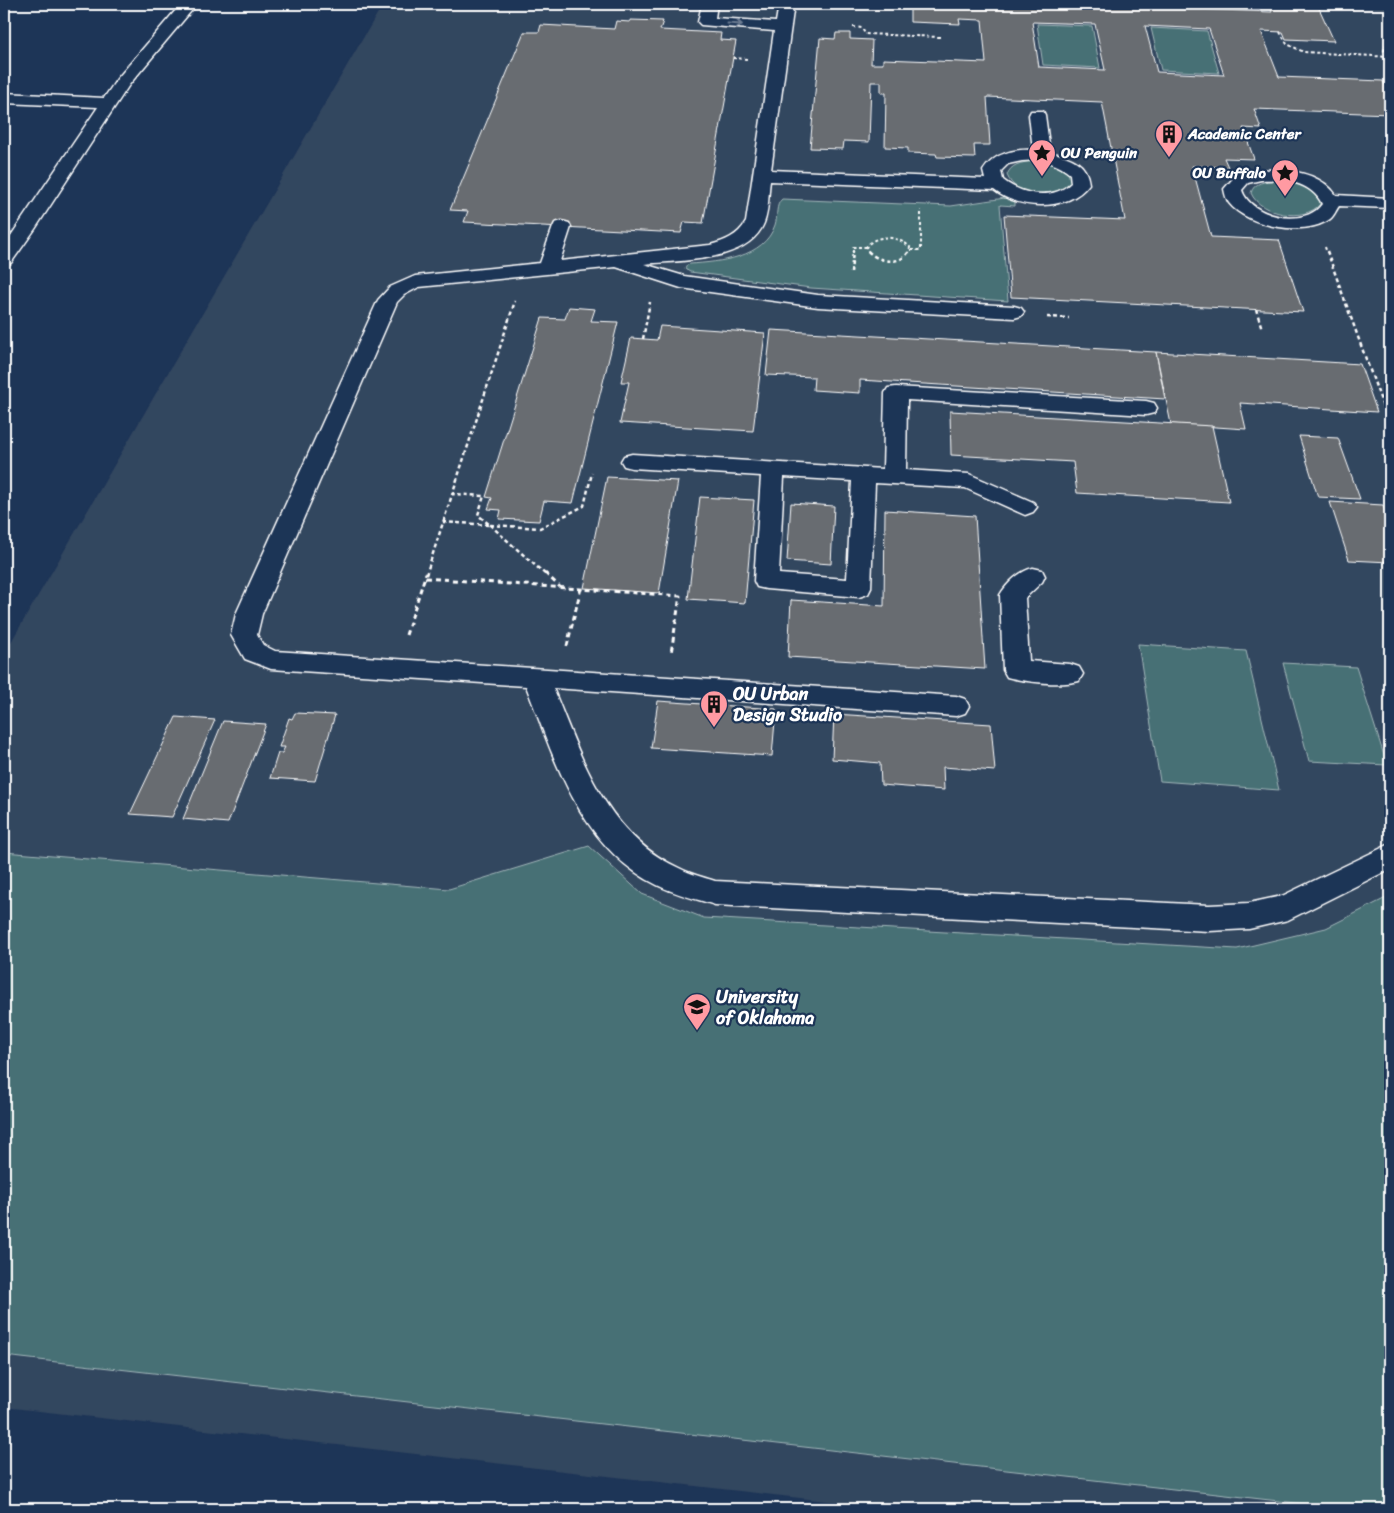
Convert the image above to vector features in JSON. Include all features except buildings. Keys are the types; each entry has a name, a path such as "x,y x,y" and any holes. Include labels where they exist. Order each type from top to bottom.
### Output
{"street":[{"path":"4,259 129,75 189,4"},
{"path":"710,4 705,27 784,16 755,222 750,232 742,241 712,251 613,261 564,260 415,282 397,291 388,300 249,614 244,635 254,652 271,660 956,706"},
{"path":"4,98 109,103"},
{"path":"1037,115 1042,156"},
{"path":"1016,156 1042,156 1058,160 1074,168 1081,179 1076,189 1057,198 1018,195 998,185 993,179 994,166 1000,161 1016,156"},
{"path":"762,174 998,185"},
{"path":"1327,207 1390,203"},
{"path":"562,227 564,260"},
{"path":"613,261 681,282 818,301 1014,312"},
{"path":"894,477 896,393 1146,408"},
{"path":"632,460 969,481 1025,507"},
{"path":"773,469 766,581 859,588 864,475"},
{"path":"1033,576 1012,595 1016,670 1070,674"},
{"path":"535,677 581,789 604,824 637,858 668,877 716,893 1209,918 1249,916 1288,907 1390,856"}],"path":[{"path":"853,27 862,28 866,32 865,34 940,37"},
{"path":"1280,32 1287,44 1304,52 1389,57"},
{"path":"1389,57 1384,51 1385,46 1390,43"},
{"path":"911,250 921,250 920,182"},
{"path":"866,247 875,239 889,237 907,243 911,250"},
{"path":"1324,244 1389,422"},
{"path":"849,303 853,247 866,247"},
{"path":"866,247 872,257 886,261 906,257 911,250"},
{"path":"643,339 651,297"},
{"path":"404,643 516,298"},
{"path":"1256,309 1262,329"},
{"path":"443,522 540,528 547,526 584,506 592,473"},
{"path":"452,494 484,496 478,515 560,587"},
{"path":"425,578 680,596 670,658"},
{"path":"566,650 581,588"}],"shaded area":[{"name":"University of Oklahoma","path":"383,4 1390,4 1390,1509 897,1509 4,1407 4,654"}],"green space":[{"path":"1037,24 1092,26 1100,68 1043,65"},
{"path":"1151,28 1207,31 1219,73 1161,70"},
{"path":"1024,162 1050,163 1065,170 1075,178 1070,188 1053,192 1034,193 1018,188 1011,183 1007,175 1011,168"},
{"path":"1275,180 1295,183 1305,187 1320,199 1320,204 1313,210 1294,215 1283,214 1263,207 1251,193 1252,189 1260,183"},
{"path":"1005,198 1015,201 1015,206 1000,205 1008,301 811,288 690,272 685,269 690,264 714,262 740,256 761,245 775,225 778,207 782,199 951,206"},
{"path":"1138,644 1246,651 1279,790 1160,781"},
{"path":"1283,663 1356,667 1387,765 1309,761"},
{"path":"589,846 642,894 704,918 1237,949 1326,928 1390,896 1390,1509 1349,1509 4,1356 4,852 449,889"}],"place":[{"name":"Academic Center","path":"1169,158"},
{"name":"OU Penguin","path":"1042,177"},
{"name":"OU Buffalo","path":"1285,197"},
{"name":"OU Urban Design Studio","path":"714,728"},
{"name":"University of Oklahoma","path":"697,1031"}]}
